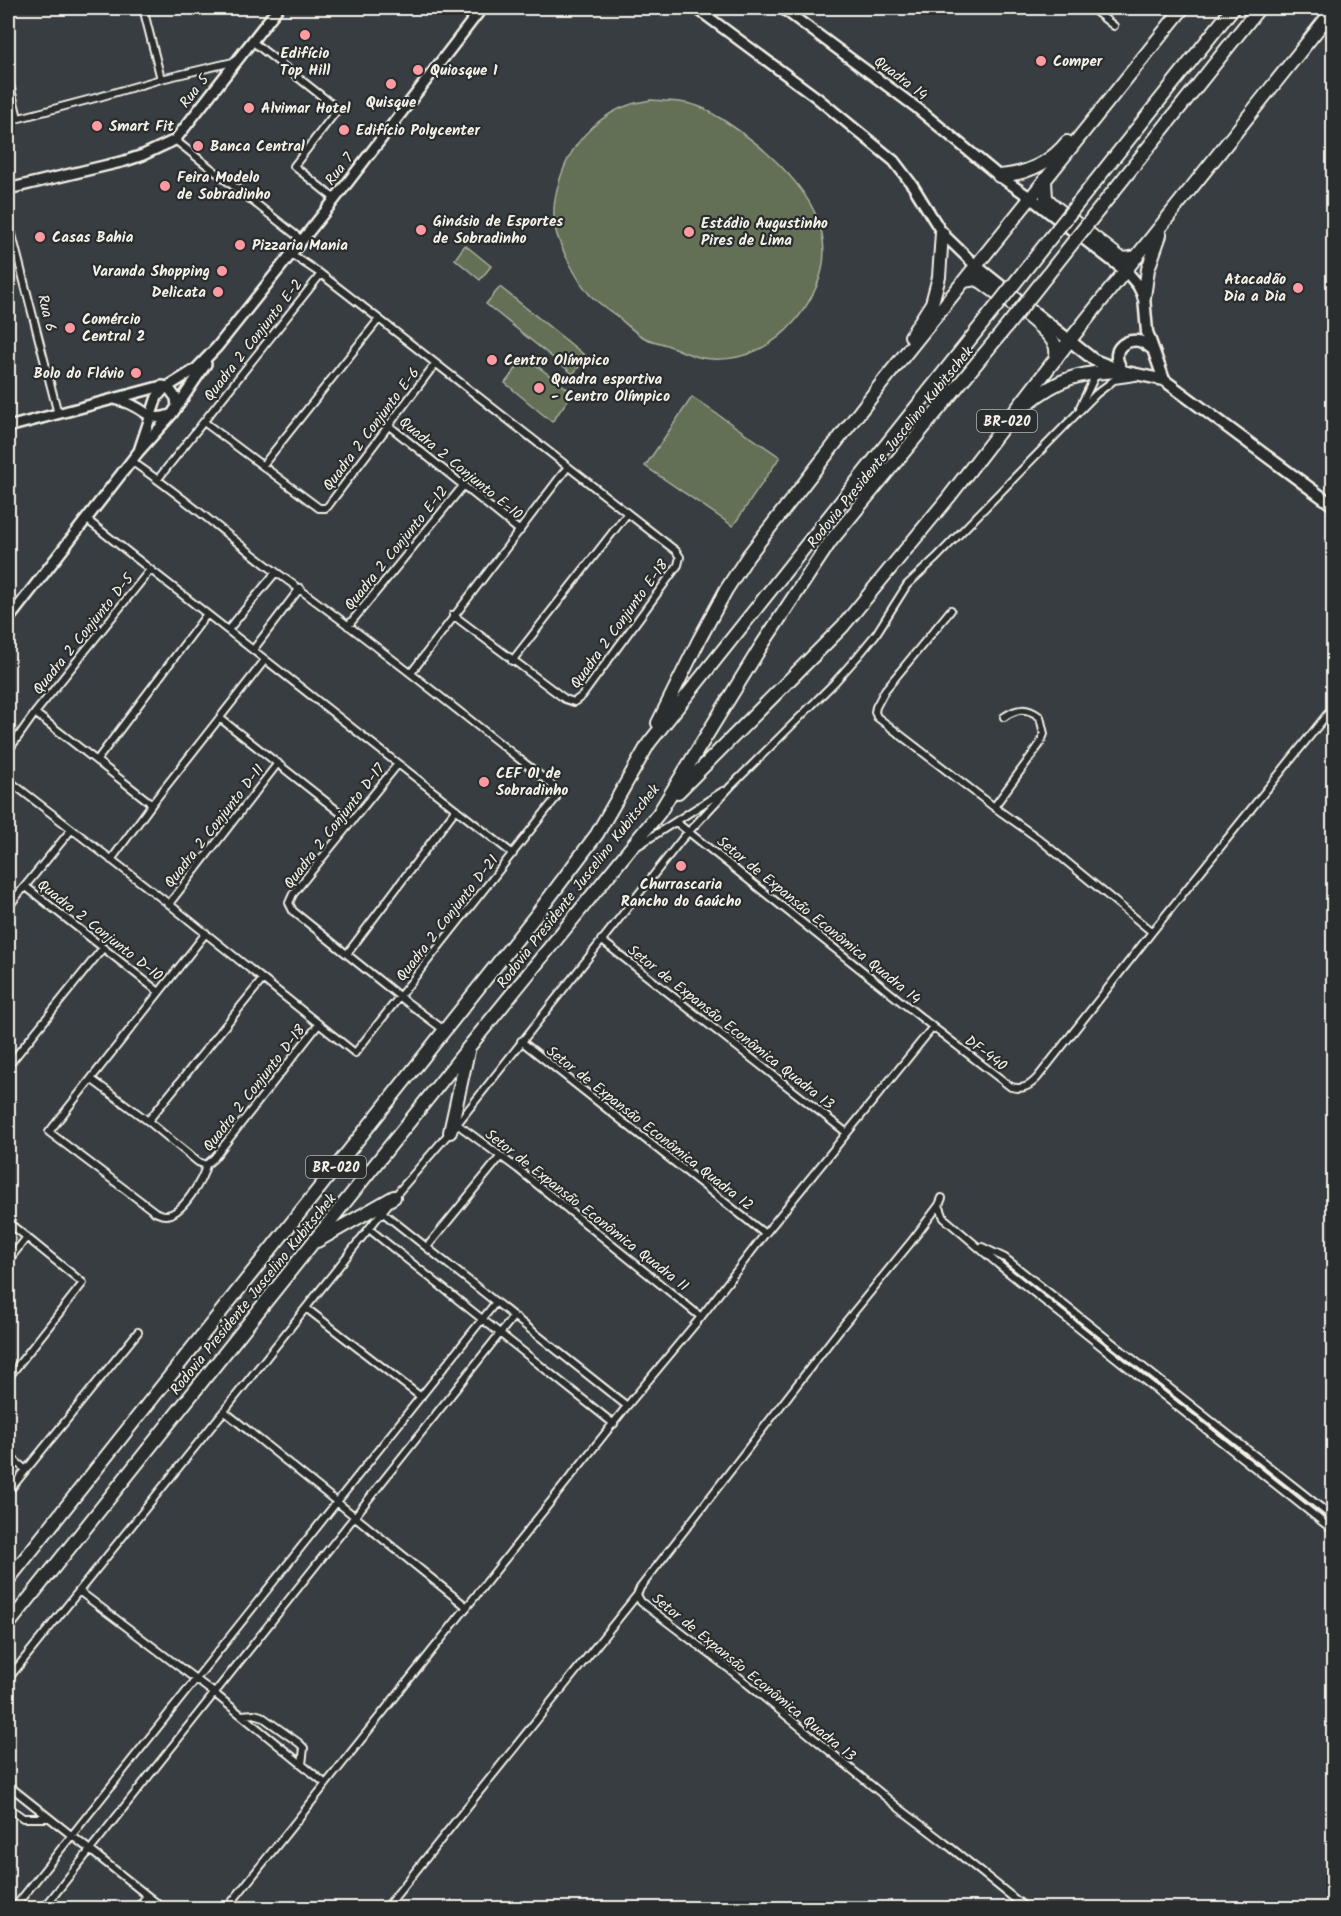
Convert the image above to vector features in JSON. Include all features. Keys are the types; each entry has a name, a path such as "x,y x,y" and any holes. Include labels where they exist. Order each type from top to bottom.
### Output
{"highway":[{"name":"BR-020","path":"649,743 699,640 726,590 748,556 882,383 1045,181 1126,76 1183,8"},
{"name":"Rodovia Presidente Juscelino Kubitschek","path":"8,1580 573,868 597,834 649,743 1233,8"},
{"name":"Rodovia Presidente Juscelino Kubitschek","path":"8,1625 468,1048 659,813 760,648 831,542 1007,326 1259,8"},
{"name":"BR-020","path":"659,813 843,626 949,497 1070,340 1334,9"},
{"path":"999,176 1012,175 1036,167 1060,150 1097,105 1126,76"},
{"path":"1045,181 1045,194 1049,202 1119,257 1125,259 1137,257"},
{"path":"1144,297 1150,260 1167,218"},
{"path":"882,383 932,303 939,277 942,233"},
{"path":"1113,261 1116,284"},
{"path":"964,282 976,279 982,282 1034,322 1054,343 1056,359"},
{"path":"1007,421 1056,383 1098,368 1122,371"},
{"path":"453,1128 468,1048"},
{"path":"311,1245 394,1197"}],"main road":[{"name":"Rua 5","path":"8,189 125,161 175,140 278,8"},
{"name":"Rua 7","path":"8,620 131,461 175,411 218,347 482,8"},
{"path":"696,8 816,97 894,161 913,186 942,233 976,266 1070,340 1098,368"},
{"name":"Quadra 14","path":"782,8 923,114 999,176 1031,198"},
{"path":"1031,198 1126,271 1138,285 1144,297 1147,332 1164,380"},
{"path":"1153,350 1138,341 1123,344 1118,349 1117,357 1122,371 1164,380 1334,506"},
{"name":"Rua 7","path":"139,451 157,397 196,369 218,347"},
{"path":"8,427 162,386 168,387 174,393 175,411 159,418 149,417 133,405 115,399"}],"street":[{"path":"143,8 161,79"},
{"path":"1091,8 1114,26"},
{"path":"253,42 338,109 294,166 334,199"},
{"path":"8,121 161,79 238,61"},
{"path":"8,77 18,118"},
{"path":"175,140 302,240"},
{"name":"Rua 6","path":"8,219 58,414"},
{"path":"291,254 321,274 627,514 512,661 453,615"},
{"name":"Quadra 2 Conjunto E-2","path":"158,479 321,274"},
{"path":"204,422 263,465 379,319"},
{"name":"Quadra 2 Conjunto E-6","path":"263,465 320,508 325,508 435,364"},
{"path":"1076,415 1098,368"},
{"path":"8,1679 689,832 858,656 876,634 907,585 1101,390 1114,380 1140,376"},
{"name":"Quadra 2 Conjunto E-10","path":"388,425 520,531"},
{"path":"131,461 158,479 276,572 411,673 567,468"},
{"name":"Quadra 2 Conjunto E-12","path":"348,626 463,486"},
{"name":"Quadra 2 Conjunto E-18","path":"512,661 565,699 574,702 582,696 665,584 678,565 680,557 676,551 627,514"},
{"path":"86,519 513,854"},
{"name":"Quadra 2 Conjunto D-5","path":"8,751 35,713 150,570"},
{"path":"228,630 276,572"},
{"path":"253,650 300,588"},
{"path":"951,610 878,701 875,712 881,722 1039,839 1152,932 1334,706"},
{"path":"97,760 207,614"},
{"path":"111,860 152,804 266,660"},
{"name":"Quadra 2 Conjunto D-21","path":"319,1024 356,1053 553,804 556,792 551,784 411,673"},
{"path":"994,807 1040,744 1044,734 1040,717 1033,711 1014,710 1004,717"},
{"path":"35,713 152,804"},
{"path":"221,719 352,822"},
{"name":"Quadra 2 Conjunto D-11","path":"169,904 278,763"},
{"name":"Quadra 2 Conjunto D-17","path":"347,954 293,911 289,903 293,894 398,764"},
{"path":"8,780 206,933 319,1024"},
{"path":"8,794 14,785"},
{"path":"625,853 731,786"},
{"path":"444,1030 347,954 456,809"},
{"name":"Setor de Expansão Econômica Quadra 14","path":"676,822 933,1027"},
{"path":"8,907 71,830"},
{"name":"Quadra 2 Conjunto D-10","path":"25,886 159,992"},
{"name":"DF-440","path":"933,1027 1011,1087 1022,1089 1028,1087 1152,932"},
{"path":"206,933 91,1079 198,1162 206,1165"},
{"name":"Setor de Expansão Econômica Quadra 13","path":"601,940 847,1132"},
{"path":"8,1066 103,948"},
{"path":"148,1121 263,979"},
{"name":"Quadra 2 Conjunto D-18","path":"91,1079 49,1132 155,1212 165,1215 174,1212 185,1203 200,1182 206,1165 214,1158 319,1024"},
{"path":"227,1908 933,1027"},
{"name":"Setor de Expansão Econômica Quadra 12","path":"521,1041 765,1234"},
{"name":"Setor de Expansão Econômica Quadra 11","path":"453,1128 501,1156 701,1317"},
{"path":"427,1247 501,1156"},
{"name":"Setor de Expansão Econômica Quadra 13","path":"942,1198 939,1205 741,1457 640,1588 637,1595 641,1602 728,1668 898,1808 1026,1908"},
{"path":"939,1205 944,1218 999,1265 1334,1531"},
{"path":"382,1212 627,1406"},
{"path":"8,1222 83,1283 8,1378"},
{"path":"369,1230 614,1424"},
{"path":"8,1261 27,1238"},
{"path":"974,1243 1005,1258 1334,1518"},
{"path":"14,1908 496,1302"},
{"path":"306,1308 421,1397"},
{"path":"44,1908 513,1317"},
{"path":"8,1492 138,1332"},
{"path":"224,1411 467,1607"},
{"path":"8,1455 26,1470"},
{"path":"79,1591 214,1693 327,1784"},
{"path":"386,1908 637,1595"},
{"path":"241,1715 261,1716 299,1743 304,1748 302,1764"},
{"path":"8,1785 163,1908"},
{"path":"8,1807 22,1818 48,1818"},
{"path":"137,1908 147,1896"}],"green space":[{"name":"Estádio Augustinho Pires de Lima","path":"651,100 694,105 732,126 761,148 786,172 802,191 814,211 822,231 824,253 821,275 811,297 795,321 778,338 758,350 736,357 706,359 643,337 590,295 564,253 555,227 555,201 561,177 572,152 592,127 610,114 632,104"},
{"path":"465,245 491,266 480,280 455,259"},
{"path":"500,287 587,357 573,374 486,304"},
{"name":"Quadra esportiva - Centro Olímpico","path":"525,357 573,393 552,422 505,383"},
{"path":"692,397 780,457 733,526 645,466"}],"place":[{"name":"Edifício Top Hill","path":"305,35"},
{"name":"Comper","path":"1041,61"},
{"name":"Quiosque 1","path":"418,70"},
{"name":"Quisque","path":"391,84"},
{"name":"Alvimar Hotel","path":"249,108"},
{"name":"Smart Fit","path":"97,126"},
{"name":"Edifício Polycenter","path":"344,130"},
{"name":"Banca Central","path":"198,146"},
{"name":"Feira Modelo de Sobradinho","path":"165,186"},
{"name":"Ginásio de Esportes de Sobradinho","path":"421,230"},
{"name":"Estádio Augustinho Pires de Lima","path":"689,232"},
{"name":"Casas Bahia","path":"40,237"},
{"name":"Pizzaria Mania","path":"240,245"},
{"name":"Varanda Shopping","path":"222,271"},
{"name":"Atacadão Dia a Dia","path":"1298,288"},
{"name":"Delicata","path":"218,292"},
{"name":"Comércio Central 2","path":"70,328"},
{"name":"Centro Olímpico","path":"492,360"},
{"name":"Bolo do Flávio","path":"136,373"},
{"name":"Quadra esportiva - Centro Olímpico","path":"539,388"},
{"name":"CEF 01 de Sobradinho","path":"484,782"},
{"name":"Churrascaria Rancho do Gaúcho","path":"681,866"}]}
